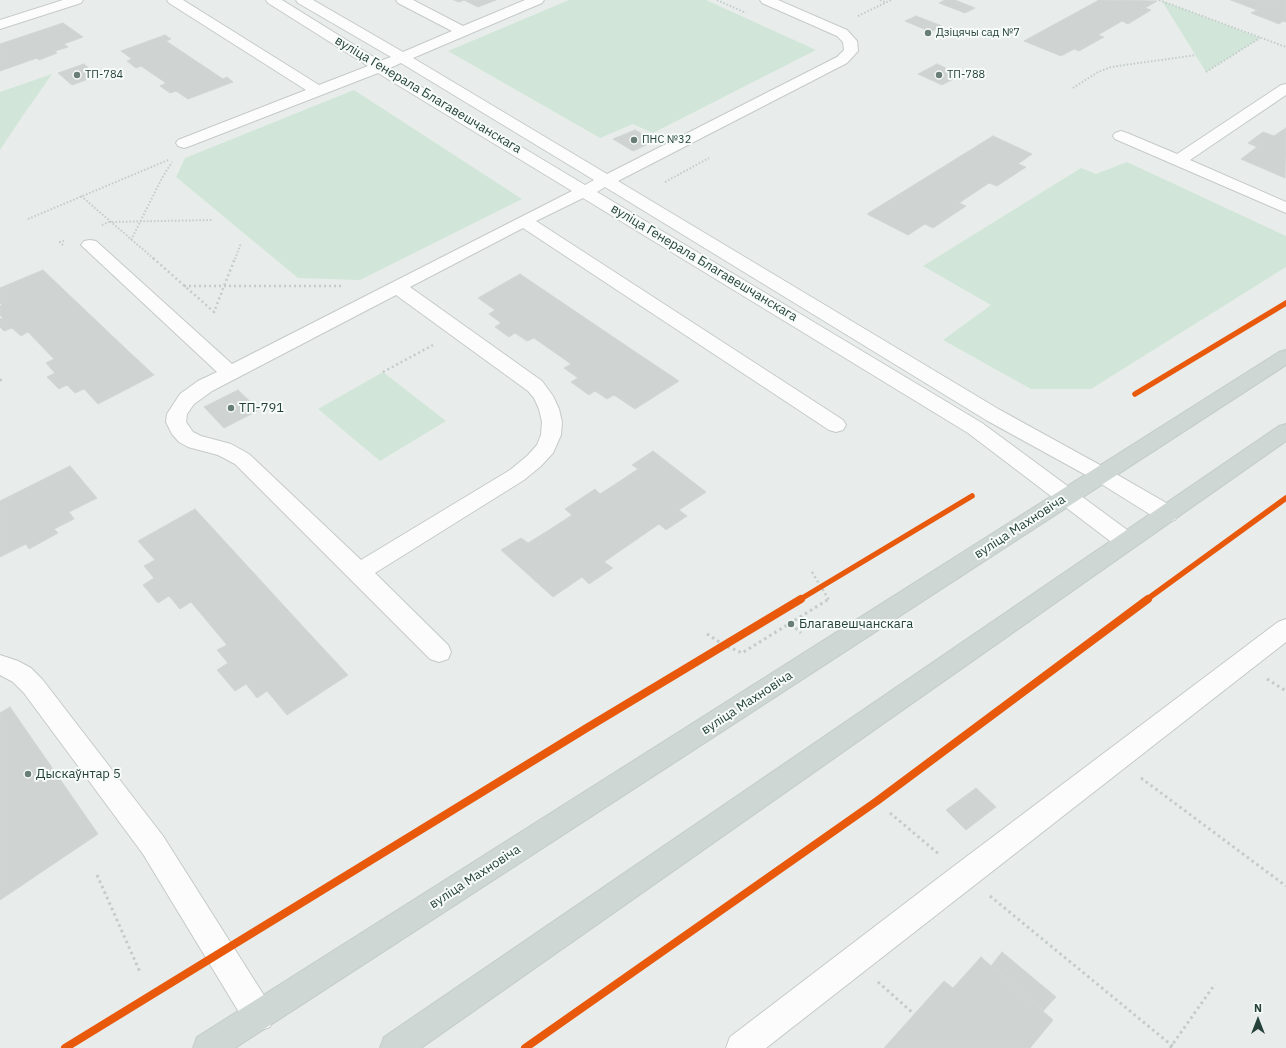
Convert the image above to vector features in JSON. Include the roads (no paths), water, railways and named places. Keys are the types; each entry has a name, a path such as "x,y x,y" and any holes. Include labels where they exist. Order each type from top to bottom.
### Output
{"main road":[{"name":"вуліца Махновіча","path":"208,1048 1002,540 1067,496 1286,356"},
{"path":"395,1048 1074,580 1126,541 1286,431"}],"street":[{"path":"0,25 76,0"},
{"path":"174,0 318,91"},
{"name":"вуліца Генерала Благавешчанскага","path":"273,0 379,67 585,190 974,428 1126,541"},
{"path":"303,0 402,57 993,415 1102,475 1167,514"},
{"path":"403,0 464,32"},
{"path":"184,144 379,67 538,0"},
{"path":"439,652 242,459 224,449 194,442 179,429 176,422 177,414 187,399 196,391 524,221 672,148 842,60 851,51 850,41 842,33 767,0"},
{"path":"1179,160 1286,88"},
{"path":"1121,136 1286,208"},
{"path":"524,221 836,425"},
{"path":"90,245 230,373"},
{"path":"359,572 517,475 534,462 542,453 546,448 551,435 552,422 549,409 544,396 534,386 397,287"},
{"path":"741,1048 964,875 1286,629"},
{"path":"0,666 9,668 22,675 33,686 153,845 259,1016"}],"place":[{"name":"Дзіцячы сад №7","path":"928,33"},
{"name":"ТП-784","path":"77,75"},
{"name":"ТП-788","path":"939,75"},
{"name":"ПНС №32","path":"634,140"},
{"name":"ТП-791","path":"231,408"},
{"name":"Благавешчанскага","path":"791,624"},
{"name":"Дыскаўнтар 5","path":"28,774"}]}
